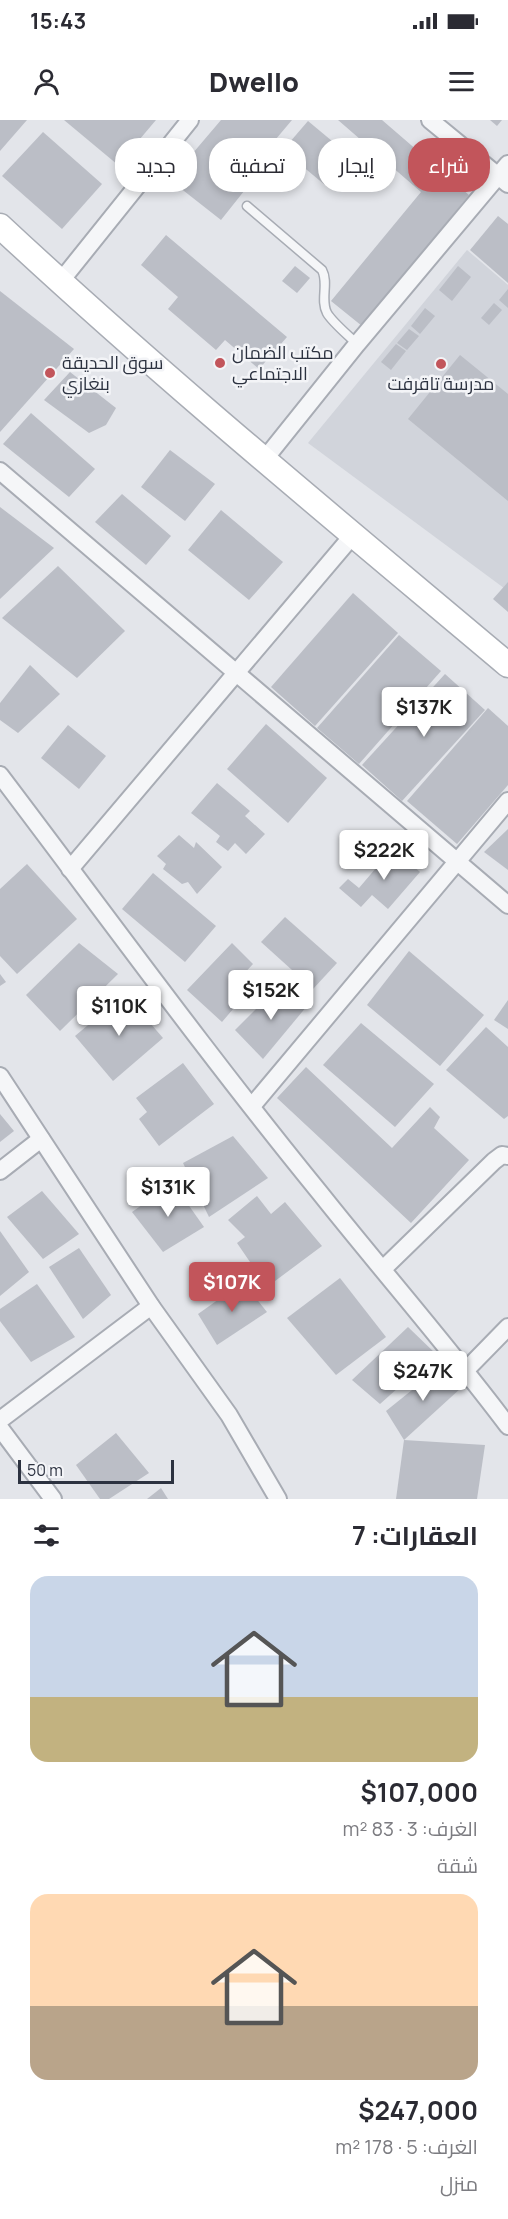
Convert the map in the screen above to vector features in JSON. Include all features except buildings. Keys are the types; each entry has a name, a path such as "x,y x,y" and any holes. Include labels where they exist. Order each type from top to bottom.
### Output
{"main road":[{"path":"0,226 60,282 264,460 508,665"}],"street":[{"path":"60,282 190,120"},
{"path":"264,460 357,344 505,175 430,120"},
{"path":"0,471 236,670 508,905"},
{"path":"70,869 236,670 353,535"},
{"path":"0,775 190,1029 319,1193 466,1370 508,1426"},
{"path":"252,1106 508,801"},
{"path":"0,1076 151,1306 230,1415 278,1499"},
{"path":"0,1171 41,1139"},
{"path":"383,1269 494,1161 502,1155 508,1156"},
{"path":"0,1420 151,1306"},
{"path":"466,1370 508,1327"},
{"path":"0,1428 53,1499"}],"lane":[{"path":"247,206 322,270 326,277 324,301 327,313 357,344"}],"shaded area":[{"name":"مدرسة تاقرفت","path":"467,250 508,285 508,591 308,443"}],"place":[{"name":"مكتب الضمان الاجتماعي","path":"220,363"},
{"name":"مدرسة تاقرفت","path":"441,364"},
{"name":"سوق الحديقة بنغازي","path":"50,373"}]}
